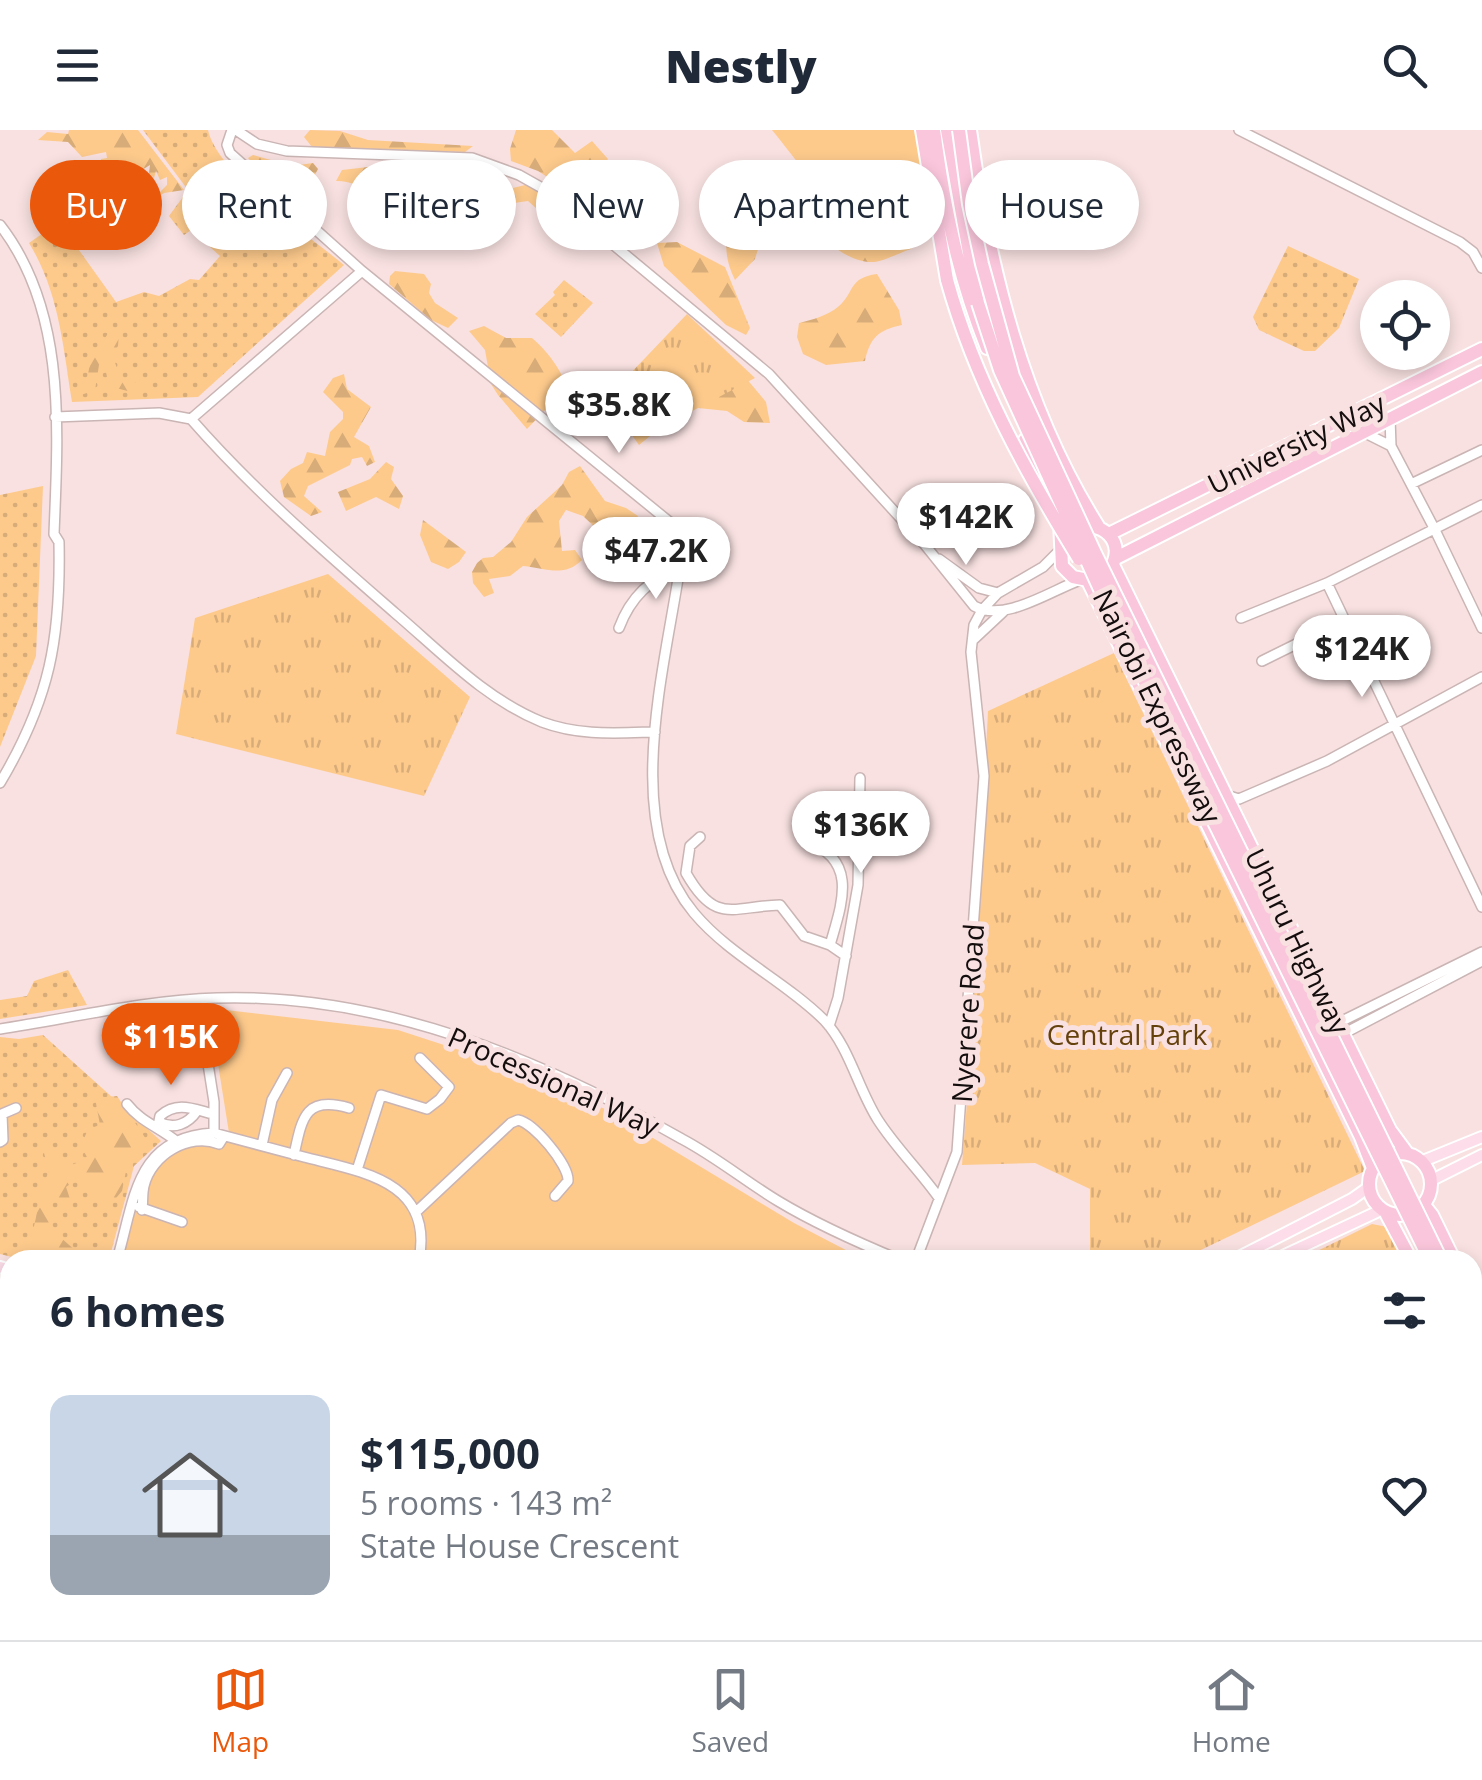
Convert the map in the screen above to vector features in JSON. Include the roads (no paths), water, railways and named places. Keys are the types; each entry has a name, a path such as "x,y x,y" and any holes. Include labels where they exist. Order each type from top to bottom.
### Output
{"highway":[{"path":"922,130 947,280 994,407 1046,504 1109,608"},
{"path":"934,130 949,234 968,300 1060,521 1062,566 1084,581 1103,577 1115,562 1116,549 1052,437 1010,326 984,226 970,130"},
{"name":"Nairobi Expressway","path":"947,130 973,282 1000,370 1109,608 1422,1250"},
{"name":"Nairobi Expressway","path":"960,130 969,204 1013,376 1095,554 1436,1250"},
{"name":"University Way","path":"1104,530 1482,350"},
{"name":"University Way","path":"1115,562 1482,372"},
{"path":"1060,546 1074,528 1104,530"},
{"name":"Uhuru Highway","path":"1115,562 1390,1130 1407,1153"},
{"name":"Uhuru Highway","path":"1084,581 1362,1137 1373,1168"},
{"path":"1388,1213 1416,1211 1429,1198 1432,1180 1423,1162 1407,1153 1390,1154 1373,1168 1369,1187 1388,1213 1405,1250"},
{"path":"1424,1205 1449,1250"},
{"path":"1388,1213 1414,1236 1422,1250"}],"main road":[{"path":"1423,1162 1482,1137"},
{"path":"1432,1180 1482,1155"},
{"path":"1253,1250 1369,1187"},
{"path":"1298,1250 1388,1213"}],"street":[{"path":"939,1198 880,1124 828,1026 721,938 686,902 658,843 654,732 681,545 672,524 362,272 230,153 226,144 234,130 258,144 286,151 472,158 518,174 552,193 769,374 929,551 966,599 982,610 1004,611"},
{"path":"1239,130 1460,242 1482,268"},
{"path":"0,225 30,271 44,309 51,352 54,534 59,542 60,606 43,692 26,736 0,783"},
{"path":"190,418 362,272"},
{"path":"55,417 159,414 190,418 250,484 474,681 518,710 560,728 589,733 654,732"},
{"path":"1390,418 1390,446 1482,628"},
{"path":"1363,432 1390,446"},
{"path":"1411,484 1482,450"},
{"path":"1241,618 1327,583 1482,505"},
{"path":"982,610 998,593 1042,567 1060,546"},
{"path":"929,551 979,588 998,593"},
{"path":"619,628 643,587 680,566"},
{"path":"973,640 1004,611 1084,581"},
{"path":"1327,583 1482,907"},
{"path":"966,599 974,625"},
{"name":"Nyerere Road","path":"920,1250 957,1152 984,776 973,640 974,625 982,610"},
{"path":"1262,662 1345,620"},
{"path":"1226,795 1239,799 1305,771 1482,676"},
{"path":"828,1026 838,998 858,885 860,778"},
{"path":"700,837 690,846 686,872 712,904 728,911 780,906 804,936 830,945 846,956"},
{"path":"806,841 829,852 841,875 842,902 830,945"},
{"path":"1341,1028 1482,952"},
{"path":"1341,1028 1482,961"},
{"name":"Processional Way","path":"0,1030 218,998 318,1003 399,1018 510,1055 600,1096 695,1146 778,1201 876,1250"},
{"path":"142,1210 144,1187 157,1162 178,1145 207,1140 219,1144 203,1032"},
{"path":"357,1170 381,1095 427,1109 449,1087 420,1058"},
{"path":"262,1146 272,1100 287,1073"},
{"path":"294,1154 300,1123 309,1110 322,1103 349,1108"},
{"path":"126,1104 146,1124 184,1124 197,1111"},
{"path":"158,1124 164,1113 174,1107 187,1106 213,1114"},
{"path":"0,1142 2,1114 16,1108"},
{"path":"416,1212 518,1120 531,1126 568,1170 568,1180 555,1196"},
{"path":"158,1124 176,1141"},
{"path":"120,1250 143,1169 153,1156 192,1134 219,1135 383,1179 416,1212 421,1250"},
{"path":"924,1175 947,1181"},
{"path":"133,1202 142,1210 182,1222"}],"park label":[{"name":"Central Park","path":"1127,1034"}]}
